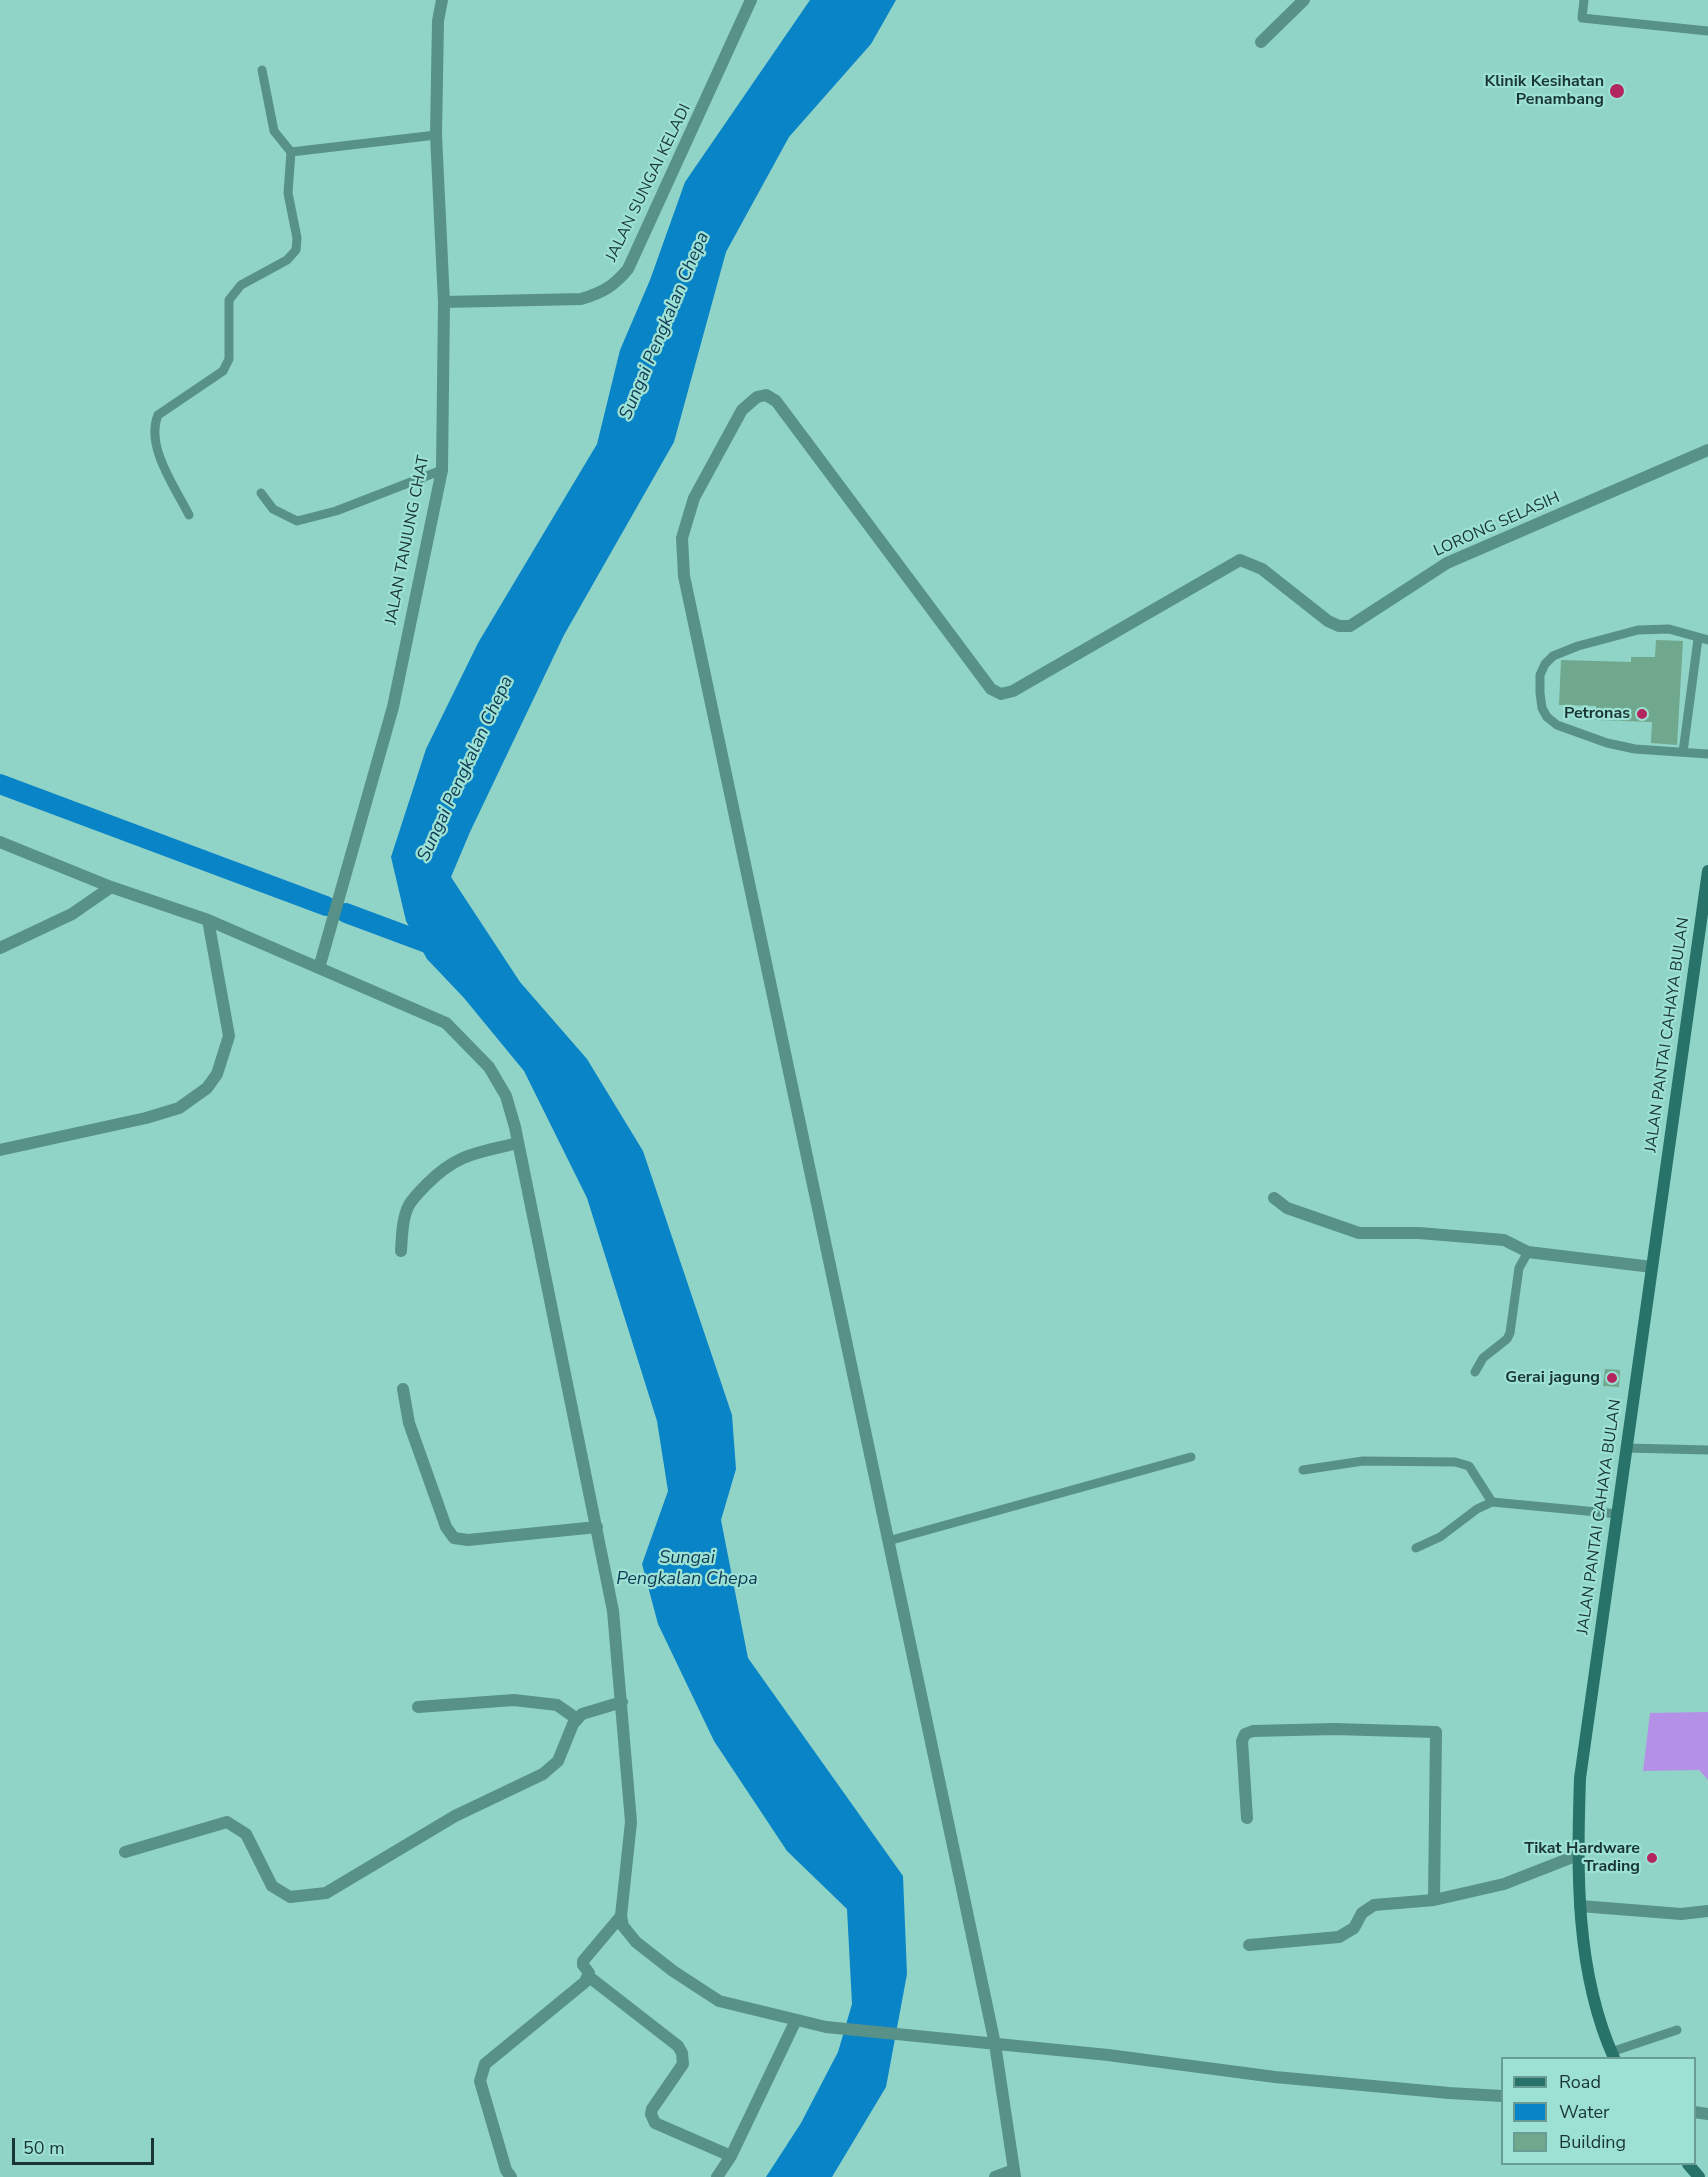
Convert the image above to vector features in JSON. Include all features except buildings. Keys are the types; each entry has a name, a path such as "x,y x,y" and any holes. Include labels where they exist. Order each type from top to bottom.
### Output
{"main road":[{"name":"JALAN PANTAI CAHAYA BULAN","path":"1612,2055 1592,1992 1580,1906 1578,1855 1580,1778 1708,871"},
{"path":"1690,2165 1699,2177"}],"street":[{"name":"JALAN TANJUNG CHAT","path":"319,968 393,707 442,470 444,303 436,135 438,21 442,0"},
{"name":"JALAN SUNGAI KELADI","path":"444,303 581,299 598,294 616,284 628,269 751,0"},
{"path":"1261,42 1304,0"},
{"name":"LORONG SELASIH","path":"888,1541 684,576 682,538 694,498 742,410 758,397 766,395 776,401 991,689 1001,694 1013,691 1240,560 1262,568 1328,621 1339,626 1350,626 1448,563 1708,450"},
{"path":"0,842 111,887 208,920 447,1023 489,1067 506,1096 518,1143 613,1611 631,1822 621,1916 623,1926 636,1942 673,1971 719,2001 826,2027 1108,2055 1275,2077 1449,2094 1501,2096"},
{"path":"0,948 72,914 111,887"},
{"path":"0,1150 157,1115 179,1108 207,1088 216,1074 229,1036 208,920"},
{"path":"401,1251 408,1206 443,1168 460,1158 518,1143"},
{"path":"1274,1198 1287,1208 1359,1233 1419,1233 1504,1240 1528,1252 1652,1267"},
{"path":"403,1389 413,1433 446,1527 454,1538 468,1540 597,1527"},
{"path":"888,1541 994,2044 1015,2173 995,2177"},
{"path":"418,1707 514,1700 532,1701 557,1705 577,1719"},
{"path":"125,1852 227,1822 246,1834 272,1886 290,1898 326,1893 455,1816 543,1774 558,1761 573,1724 582,1714 622,1702"},
{"path":"1246,1818 1242,1741 1245,1734 1253,1731 1334,1729 1436,1732 1434,1900"},
{"path":"1249,1945 1339,1937 1354,1928 1362,1913 1374,1905 1434,1900 1504,1884 1578,1855"},
{"path":"1580,1906 1681,1914 1708,1911"},
{"path":"511,2177 506,2170 480,2080 485,2064 585,1982 589,1973 583,1961 621,1916"},
{"path":"588,1976 678,2046 682,2053 683,2064 652,2109 651,2114 655,2123 731,2156"},
{"path":"717,2177 731,2156 796,2020"}],"lane":[{"path":"1584,0 1582,18 1708,31"},
{"path":"189,515 155,446 154,424 158,415 223,370 228,359 230,300 241,285 286,260 296,250 297,238 288,193 291,153 274,130 262,70"},
{"path":"291,153 436,135"},
{"path":"261,492 273,509 297,521 336,511 442,470"},
{"path":"1683,752 1703,640 1669,629 1638,630 1578,646 1553,657 1545,664 1540,675 1542,708 1547,717 1557,725 1635,749 1708,754"},
{"path":"1475,1372 1483,1358 1507,1339 1510,1333 1519,1268 1528,1252"},
{"path":"1627,1448 1708,1450"},
{"path":"888,1541 1191,1457"},
{"path":"1303,1470 1364,1461 1455,1462 1468,1466 1492,1502"},
{"path":"1416,1548 1440,1537 1477,1509 1492,1502 1617,1514"},
{"path":"1612,2055 1677,2030"}],"shaded area":[{"path":"1708,1712 1708,1780 1699,1770 1643,1771 1650,1713"}],"water":[{"name":"Sungai Pengkalan Chepa","path":"810,0 896,0 871,44 789,137 726,252 674,442 564,635 470,832 451,877 520,982 587,1059 643,1151 732,1415 736,1469 721,1520 748,1658 903,1876 907,1974 886,2087 832,2177 766,2177 801,2123 838,2052 852,2004 847,1909 787,1851 714,1741 658,1624 642,1564 668,1491 657,1421 587,1198 524,1071 464,998 427,959 406,921 391,857 426,749 478,643 597,444 620,350 650,280 685,182"}],"waterway":[{"path":"0,784 326,906"},
{"path":"346,913 440,948"}],"place":[{"name":"Klinik Kesihatan Penambang","path":"1617,91"},
{"name":"Petronas","path":"1642,714"},
{"name":"Gerai jagung","path":"1612,1378"},
{"name":"Tikat Hardware Trading","path":"1652,1858"}]}
